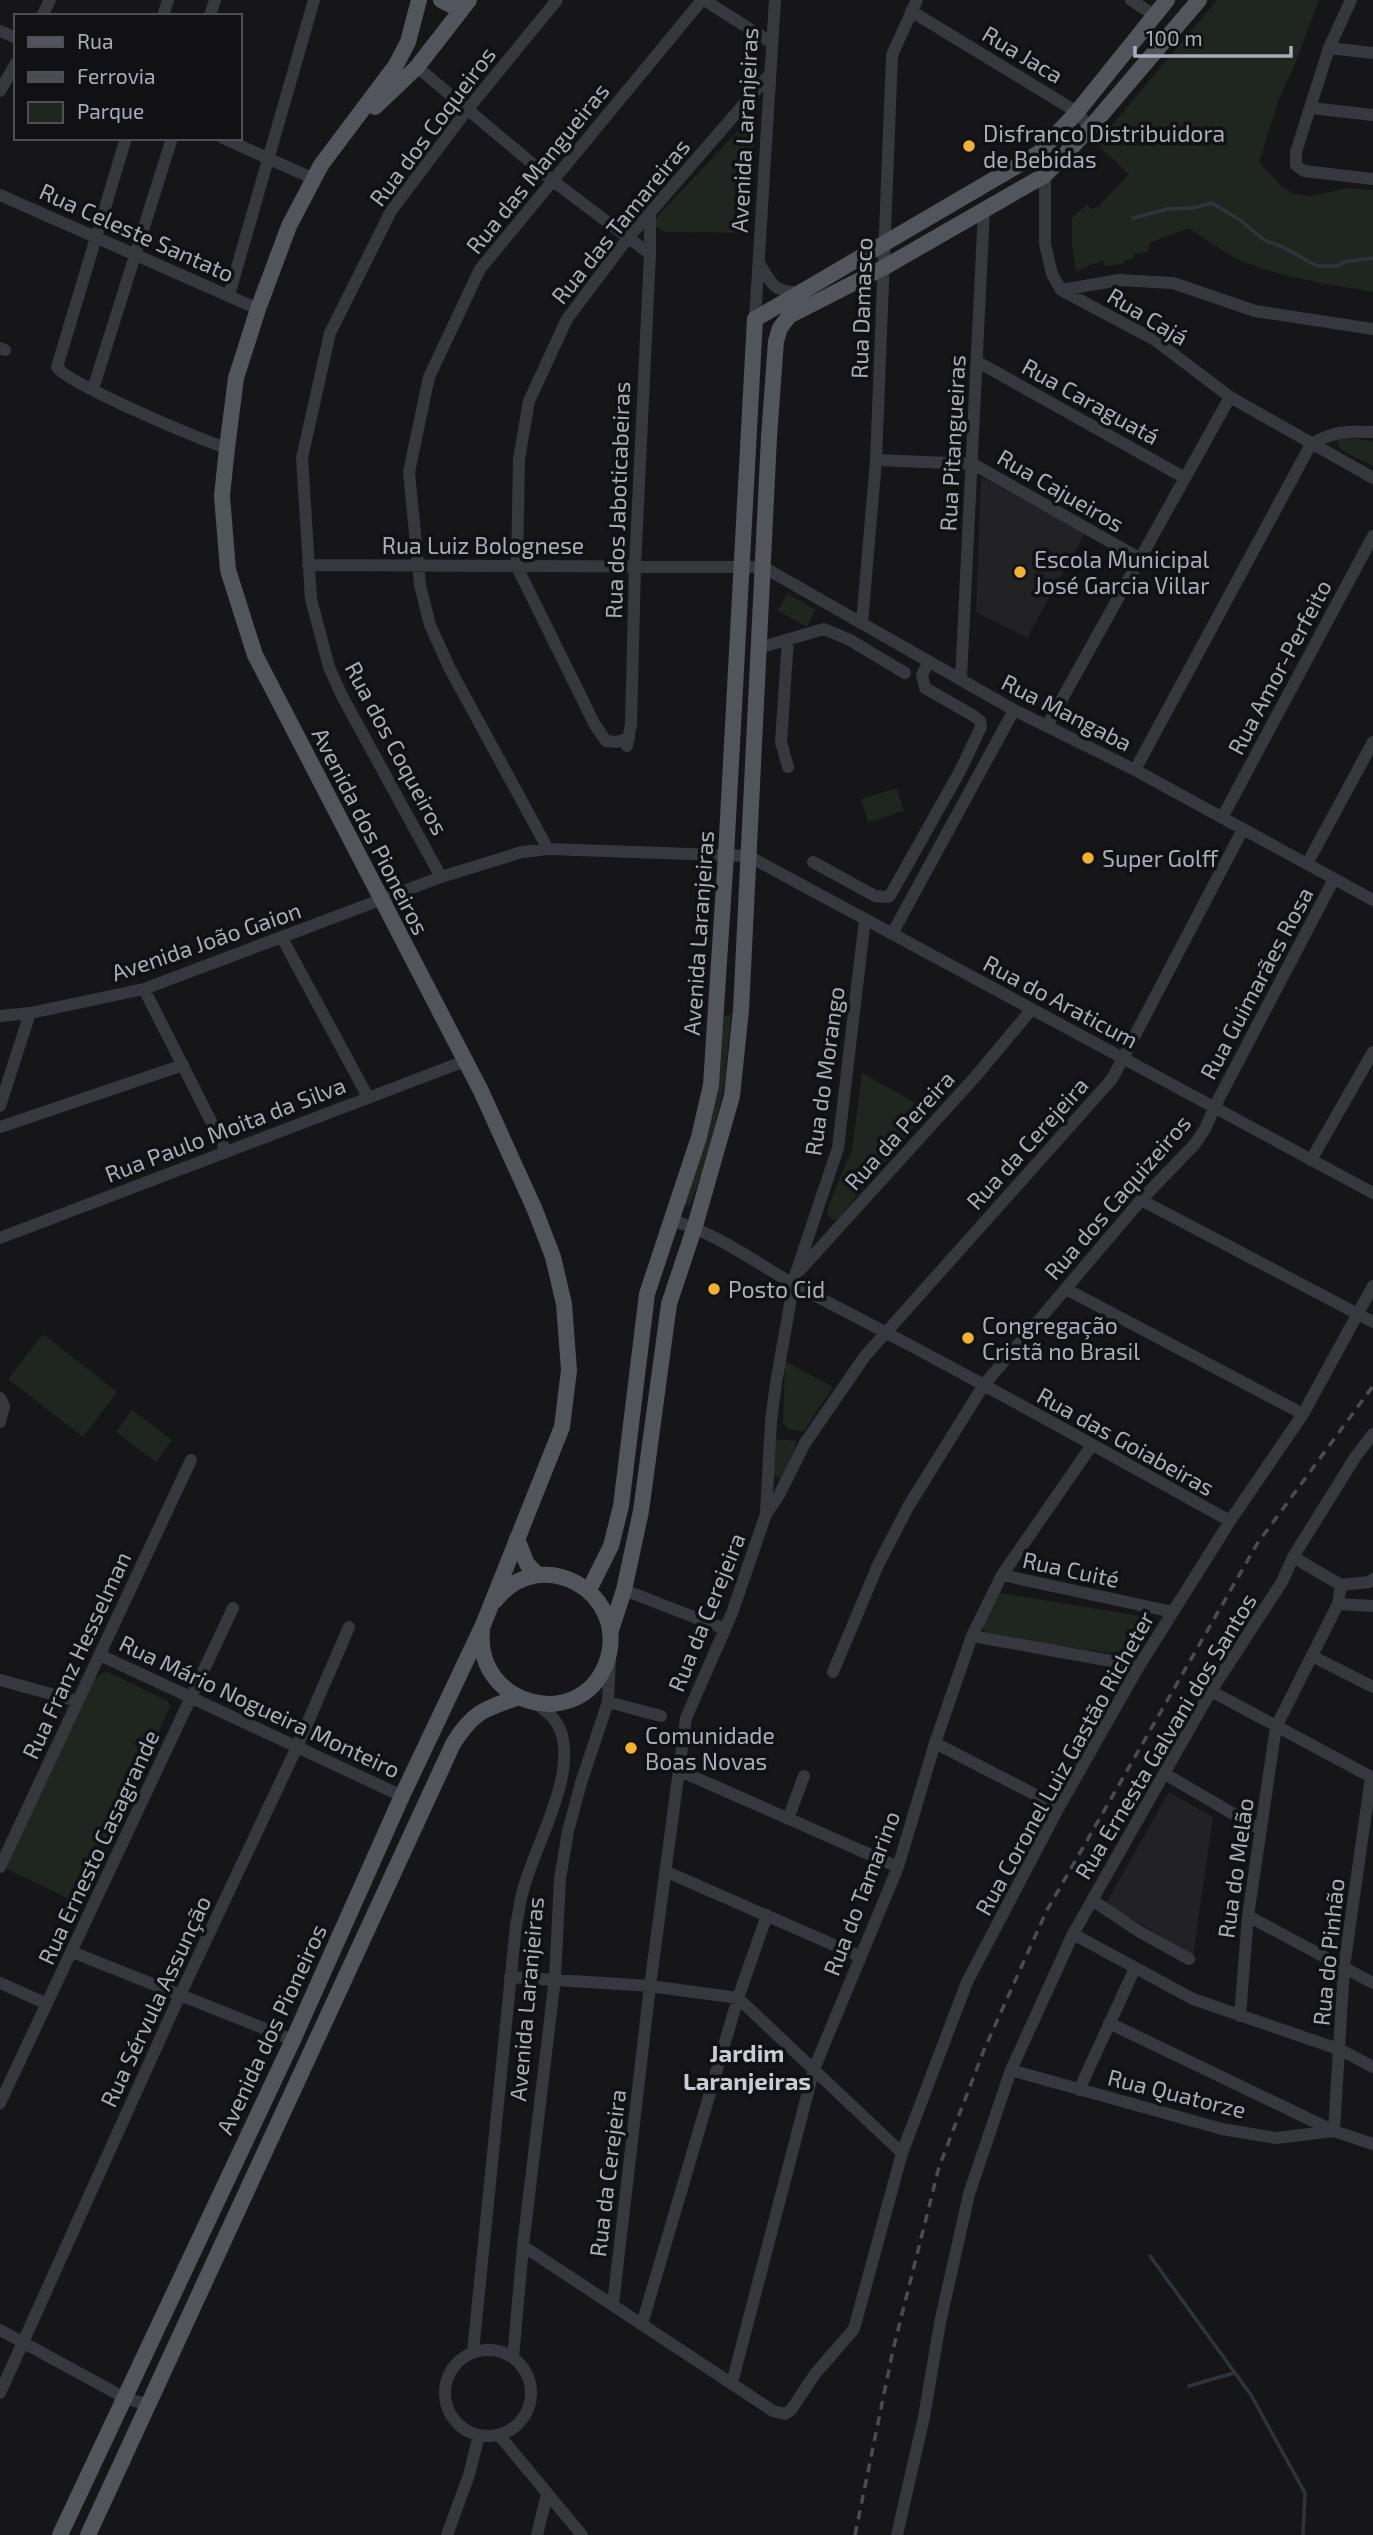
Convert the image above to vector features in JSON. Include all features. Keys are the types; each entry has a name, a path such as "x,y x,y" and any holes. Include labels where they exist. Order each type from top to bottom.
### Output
{"main road":[{"path":"342,138 396,65 408,42 419,0"},
{"path":"440,0 451,5 467,2"},
{"path":"755,318 1039,153 1077,112 1167,0"},
{"path":"883,268 1045,175 1090,128 1199,0"},
{"path":"342,138 417,66 467,2"},
{"path":"408,42 417,66"},
{"name":"Avenida dos Pioneiros","path":"60,2535 293,2040 402,1796 483,1625 562,1427 569,1370 564,1304 553,1257 535,1210 465,1061 255,654 228,570 222,496 236,378 289,226 321,165 342,138"},
{"name":"Avenida Laranjeiras","path":"611,1633 624,1590 649,1464 669,1304 695,1226 732,1096 741,1010 762,567 776,341 780,328 789,316 883,268"},
{"name":"Avenida Laranjeiras","path":"589,1590 611,1546 621,1506 647,1294 699,1137 711,1085 755,318"},
{"path":"517,1539 527,1564 538,1575"},
{"path":"483,1625 481,1642 491,1675 517,1698 537,1704 562,1702 584,1692 596,1681 605,1667 610,1651 611,1633 603,1610 589,1590 573,1580 556,1575 538,1575 518,1581 501,1592 489,1609"},
{"name":"Avenida dos Pioneiros","path":"88,2535 453,1744 466,1723 494,1706 517,1698"}],"street":[{"path":"229,295 314,0"},
{"name":"Rua dos Coqueiros","path":"441,877 342,696 329,667 314,617 302,458 330,332 391,211 467,110 557,0"},
{"path":"703,0 772,43"},
{"name":"Rua das Mangueiras","path":"548,849 450,669 430,625 418,567 409,472 429,377 480,269 703,0"},
{"name":"Avenida Laranjeiras","path":"755,318 775,0"},
{"path":"1131,0 1154,15"},
{"path":"1351,0 1329,48 1296,152 1296,165 1304,171 1373,179"},
{"name":"Rua Jaca","path":"914,5 1077,112 1090,128"},
{"name":"Rua Damasco","path":"862,622 876,460 892,55 914,5"},
{"path":"1329,48 1373,54"},
{"path":"417,66 553,181 650,254"},
{"path":"0,92 14,67"},
{"name":"Rua das Tamareiras","path":"628,742 606,741 595,725 517,567 519,459 529,401 567,319 628,238 770,74"},
{"path":"747,101 768,107"},
{"path":"1311,108 1373,115"},
{"path":"125,140 57,367 65,376 197,439 227,449"},
{"path":"93,389 171,140"},
{"path":"227,140 314,179"},
{"path":"1039,153 1045,175 1045,244 1052,274 1061,290 1119,280 1173,283 1255,311 1373,329"},
{"name":"Rua Celeste Santato","path":"0,195 258,309"},
{"name":"Rua Pitangueiras","path":"961,679 984,210"},
{"name":"Rua dos Jaboticabeiras","path":"628,742 631,724 650,213"},
{"name":"Avenida Laranjeiras","path":"759,263 776,288 787,292 802,292"},
{"name":"Rua Cajá","path":"1061,290 1155,340 1230,397 1373,478"},
{"name":"Rua Caraguatá","path":"978,362 1185,478"},
{"path":"1047,726 1230,397"},
{"path":"1135,770 1311,444 1330,434 1343,431 1373,432"},
{"name":"Rua Cajueiros","path":"876,460 973,464 1139,558"},
{"name":"Rua Amor-Perfeito","path":"1222,818 1373,536"},
{"name":"Rua Luiz Bolognese","path":"308,565 742,567"},
{"name":"Rua Mangaba","path":"742,567 762,567 1014,710 1135,770 1373,900"},
{"path":"759,648 824,629 849,640 905,673"},
{"path":"788,639 780,742 788,767"},
{"path":"813,862 875,896 888,897 891,894 960,771 981,727 980,721 974,716 925,688 922,675 929,661"},
{"path":"892,934 1014,710"},
{"path":"1307,864 1373,742"},
{"name":"Rua da Cerejeira","path":"613,2304 650,1986 686,1718 725,1629 766,1514 779,1495 805,1443 865,1356 1112,1079 1243,829"},
{"path":"380,900 441,877 522,852 548,849 726,855"},
{"name":"Rua do Araticum","path":"726,855 748,856 1373,1193"},
{"name":"Rua Guimarães Rosa","path":"1214,1107 1334,879"},
{"name":"Avenida João Gaion","path":"0,1016 30,1013 144,989 380,900"},
{"name":"Rua do Morango","path":"766,1514 771,1421 794,1280 838,1148 865,919"},
{"path":"282,938 368,1097"},
{"path":"144,989 226,1151"},
{"name":"Rua da Pereira","path":"794,1280 1032,1009"},
{"path":"0,1105 30,1013"},
{"path":"1311,1160 1373,1052"},
{"name":"Rua Paulo Moita da Silva","path":"0,1237 465,1061"},
{"path":"0,1127 183,1065"},
{"name":"Rua dos Caquizeiros","path":"833,1672 878,1565 908,1507 983,1386 1141,1200 1194,1145 1206,1129 1214,1107"},
{"path":"1141,1200 1373,1322"},
{"name":"Rua das Goiabeiras","path":"670,1220 695,1226 1230,1521"},
{"name":"Rua Coronel Luiz Gastão Richeter","path":"732,2383 773,2411 785,2414 797,2403 815,2374 854,2329 902,2153 967,1982 1059,1807 1139,1666 1230,1521 1303,1414 1373,1286"},
{"path":"1066,1289 1303,1414"},
{"path":"0,1398 4,1406 0,1422"},
{"name":"Rua Ernesta Galvani dos Santos","path":"897,2535 969,2194 1011,2070 1073,1934 1092,1900 1211,1692 1282,1582 1293,1557 1368,1448 1373,1434"},
{"name":"Rua do Tamarino","path":"732,2383 814,2069 898,1867 935,1743 972,1636 1002,1576 1092,1445"},
{"name":"Rua Franz Hesselman","path":"0,1867 191,1460"},
{"path":"1293,1557 1341,1585 1373,1579"},
{"name":"Rua Cuité","path":"1002,1576 1173,1612"},
{"name":"Rua do Melão","path":"1240,2016 1248,1916 1276,1727 1338,1604 1341,1585"},
{"path":"624,1590 725,1629"},
{"path":"1338,1604 1373,1606"},
{"name":"Rua Ernesto Casagrande","path":"0,2103 233,1608"},
{"name":"Rua Sérvula Assunção","path":"0,2393 180,1995 297,1747 349,1627"},
{"path":"972,1636 1139,1666"},
{"name":"Avenida Laranjeiras","path":"513,2358 523,2246 555,1978 560,1879 568,1831 581,1783 608,1702 610,1651"},
{"name":"Rua Mário Nogueira Monteiro","path":"100,1655 402,1796"},
{"path":"1312,1656 1373,1686"},
{"path":"0,1680 77,1701"},
{"path":"1211,1692 1372,1778"},
{"path":"608,1702 661,1716"},
{"name":"Avenida Laranjeiras","path":"473,2352 510,1977 524,1887 560,1784 563,1764 561,1730 553,1716 537,1704"},
{"path":"935,1743 1059,1807"},
{"path":"678,1770 898,1867"},
{"path":"1165,1774 1261,1830"},
{"path":"788,1819 804,1776"},
{"name":"Rua do Pinhão","path":"1334,2131 1344,1967 1372,1778"},
{"path":"667,1872 859,1956"},
{"path":"1092,1900 1140,1932 1189,1959"},
{"path":"642,2324 738,1998 767,1915"},
{"path":"1248,1916 1373,1983"},
{"path":"1073,1934 1193,1999 1340,2050 1373,2067"},
{"path":"72,1952 293,2040"},
{"path":"1079,2090 1135,1968"},
{"path":"510,1977 650,1986 738,1998 902,2153"},
{"path":"0,1983 46,2003"},
{"path":"1109,2023 1334,2131 1373,2144"},
{"name":"Rua Quatorze","path":"1011,2070 1222,2129 1276,2138 1334,2131"},
{"path":"523,2246 732,2383"},
{"path":"0,2330 125,2398 148,2405"},
{"path":"498,2351 513,2358 523,2368 531,2393 522,2419 512,2429 499,2435 479,2435 466,2430 455,2421 444,2396 451,2370 461,2359 473,2352 498,2351"},
{"path":"447,2535 469,2475 479,2435"},
{"path":"499,2435 582,2535"},
{"path":"537,2535 547,2494"}],"shaded area":[{"name":"Escola Municipal José Garcia Villar","path":"981,477 1085,533 1027,638 976,612"},
{"path":"1169,1792 1213,1817 1193,1956 1106,1903"}],"green space":[{"path":"1217,0 1319,0 1280,96 1259,162 1282,187 1294,194 1311,196 1347,188 1373,190 1373,292 1300,279 1264,269 1230,255 1189,228 1150,243 1147,252 1133,254 1133,258 1124,261 1124,264 1105,266 1103,260 1076,271 1072,246 1072,218 1087,204 1091,209 1098,207 1129,174 1096,144"},
{"path":"756,112 747,233 664,232 651,223"},
{"path":"1341,437 1373,441 1373,466 1341,450 1336,441"},
{"path":"788,594 816,610 807,627 777,610"},
{"path":"897,788 904,811 868,822 861,799"},
{"path":"731,1015 725,1082 709,1154 690,1205 681,1206 722,1016"},
{"path":"862,1073 928,1110 838,1219 833,1220 827,1215 829,1204 852,1150"},
{"path":"43,1334 117,1392 83,1437 8,1379"},
{"path":"785,1361 833,1387 804,1431 792,1430 783,1423"},
{"path":"132,1410 172,1440 156,1462 116,1432"},
{"path":"776,1439 797,1441 787,1468 780,1478 775,1477 772,1469"},
{"path":"1001,1593 1146,1617 1150,1624 1133,1651 1125,1655 987,1635 982,1624"},
{"path":"108,1672 168,1701 170,1707 79,1904 5,1868 92,1682 101,1673"}],"waterway":[{"path":"1133,218 1167,209 1192,208 1212,203 1240,220 1264,240 1317,266 1338,266 1344,262 1373,258"},
{"path":"1150,2256 1251,2395 1305,2493 1303,2535"},
{"path":"1189,2386 1234,2373"}],"railway":[{"path":"855,2535 893,2350 939,2167 984,2050 1046,1912 1257,1544 1373,1386"}],"place":[{"name":"Disfranco Distribuidora de Bebidas","path":"969,146"},
{"name":"Escola Municipal José Garcia Villar","path":"1020,572"},
{"name":"Super Golff","path":"1088,858"},
{"name":"Posto Cid","path":"714,1289"},
{"name":"Congregação Cristã no Brasil","path":"968,1338"},
{"name":"Comunidade Boas Novas","path":"631,1748"}],"district":[{"name":"Jardim Laranjeiras","path":"747,2066"}]}
